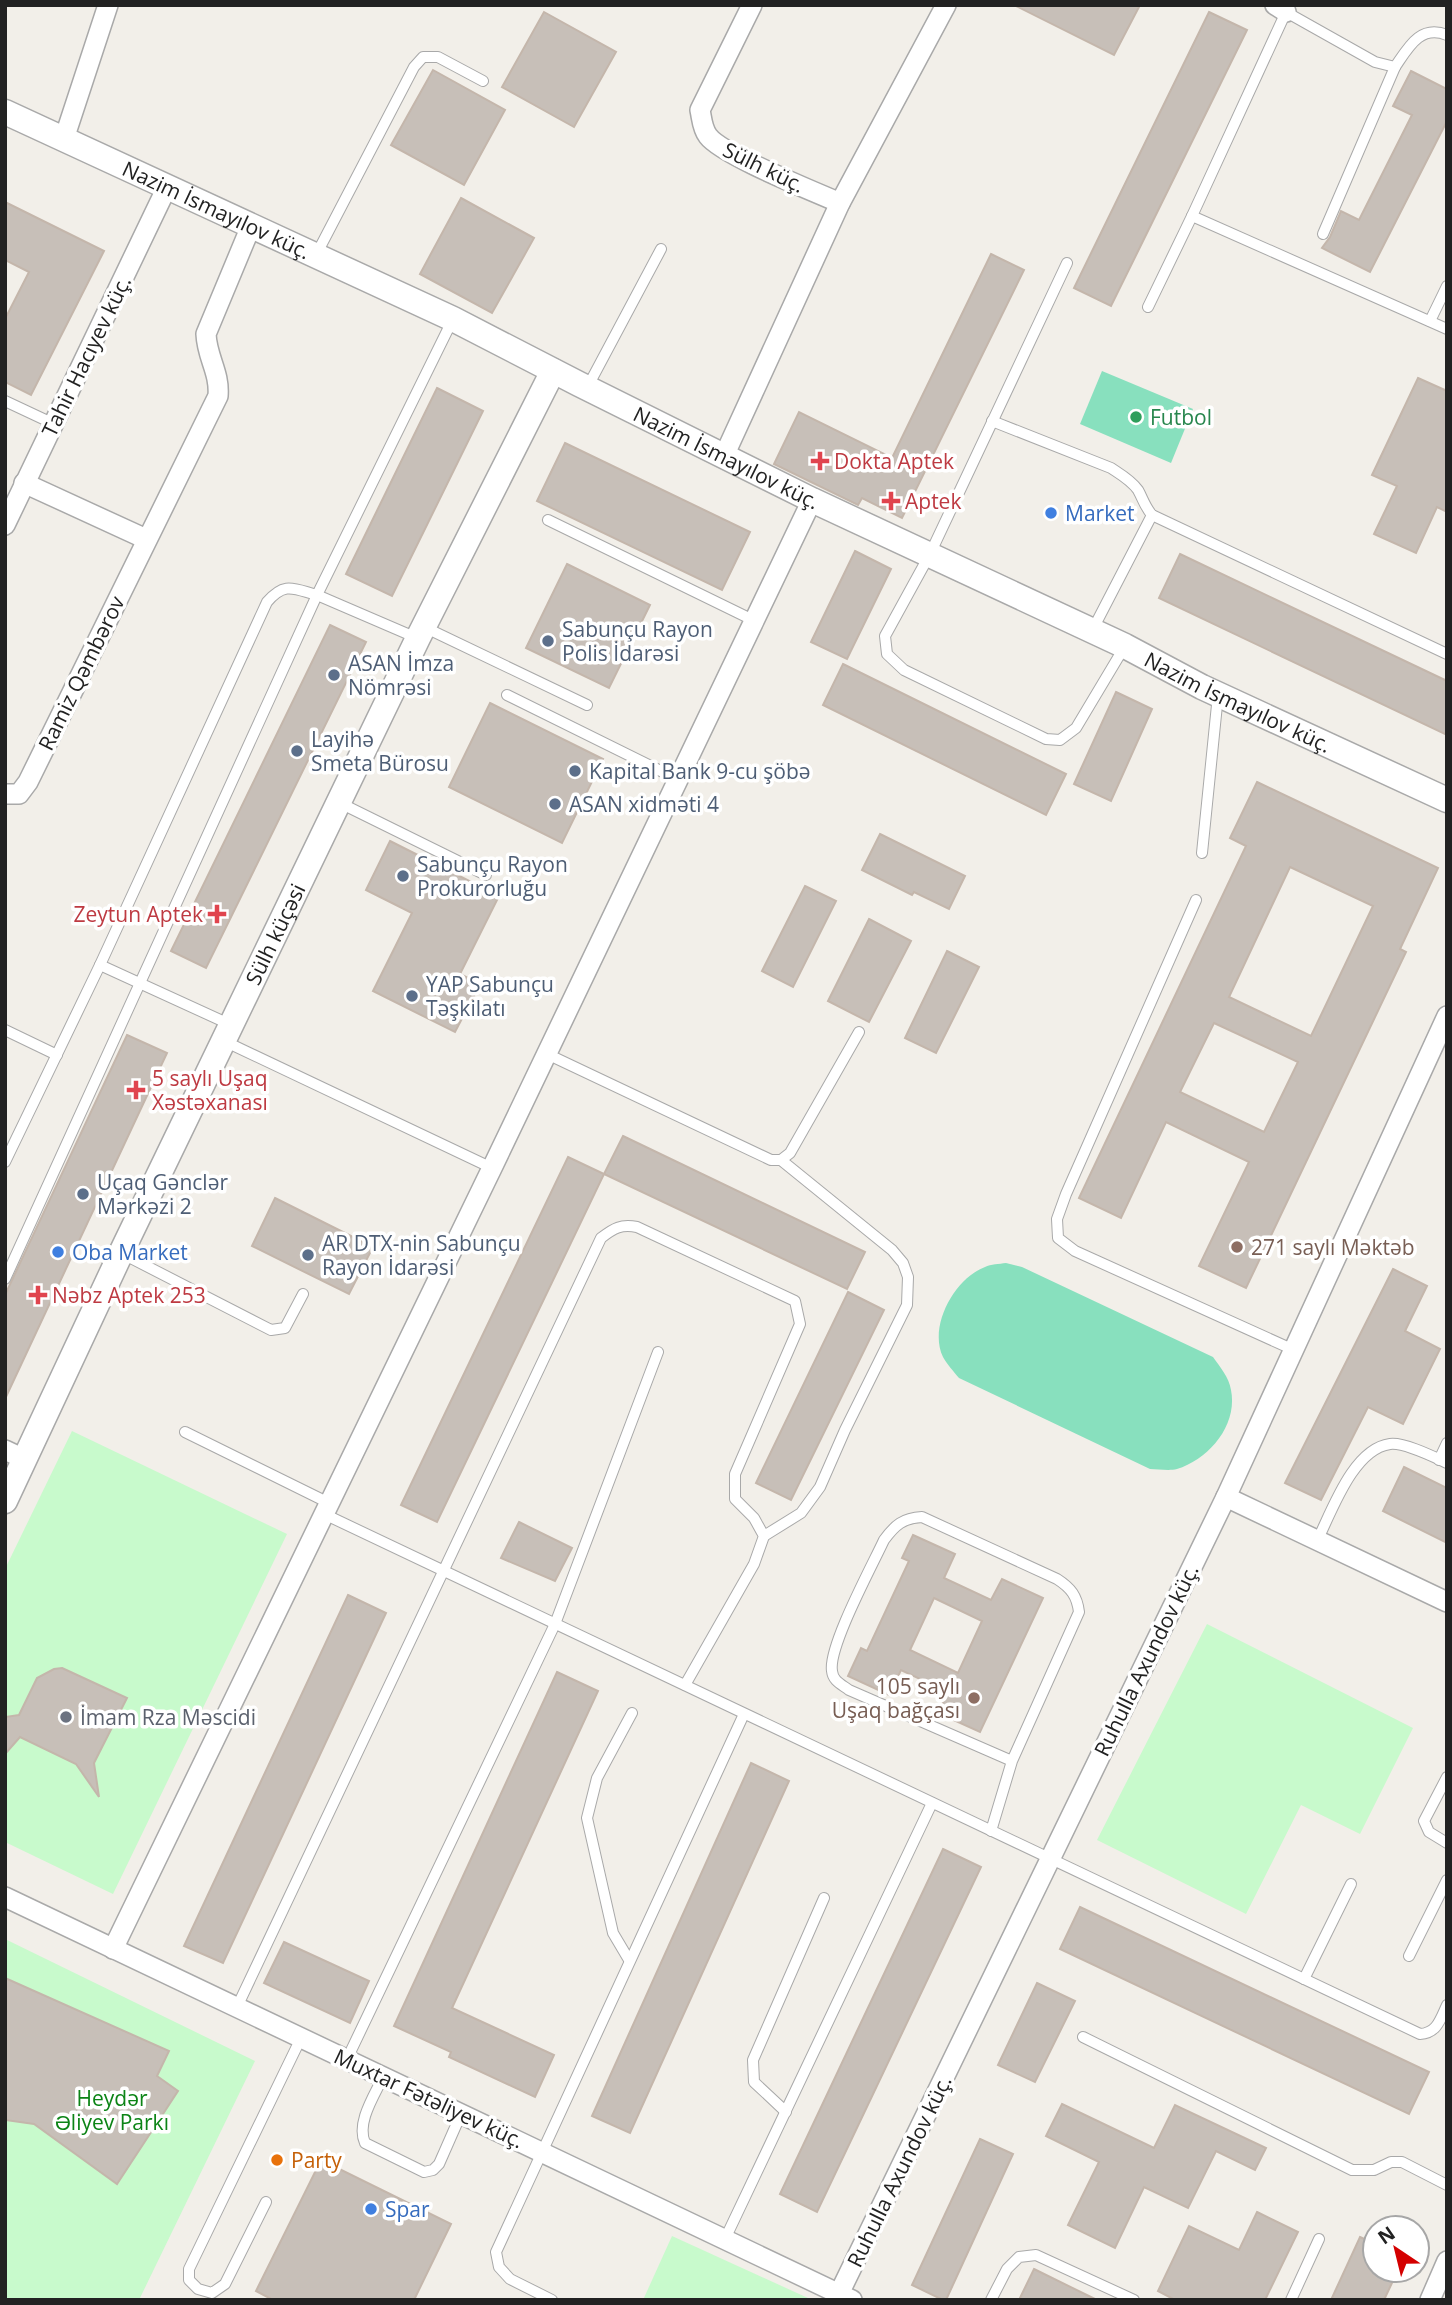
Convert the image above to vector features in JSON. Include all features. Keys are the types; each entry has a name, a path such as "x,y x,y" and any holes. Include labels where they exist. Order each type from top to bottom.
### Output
{"street":[{"path":"64,139 108,5"},
{"name":"Sülh küç.","path":"752,5 700,110 703,127 709,138 727,151 840,203"},
{"path":"724,456 840,203 946,5"},
{"name":"Nazim İsmayılov küç.","path":"5,112 453,319 812,500 1125,646 1218,695 1447,800"},
{"name":"Tahir Hacıyev küç.","path":"5,525 167,187"},
{"name":"Ramiz Qəmbərov","path":"5,794 19,794 28,782 218,396 219,380 206,347 206,334 251,226"},
{"name":"Sülh küçəsi","path":"5,1501 15,1454 121,1253 421,632 552,371"},
{"path":"24,483 146,539"},
{"path":"114,1948 812,500"},
{"name":"Ruhulla Axundov küç.","path":"843,2298 1050,1859 1226,1497 1447,1016"},
{"path":"1226,1497 1447,1602"},
{"name":"Muxtar Fətəliyev küç.","path":"5,1897 725,2239 843,2298"},
{"path":"1430,2300 1447,2260"}],"lane":[{"path":"1148,307 1192,216 1280,9 1375,62 1395,67"},
{"path":"1323,234 1395,67 1414,39 1426,32 1447,35"},
{"path":"316,255 414,67 424,57 438,57 483,81"},
{"path":"1192,216 1447,329"},
{"path":"587,388 661,249"},
{"path":"1067,263 930,554 885,636 887,654 904,670 1046,739 1060,740 1076,728 1125,646"},
{"path":"1430,321 1447,286"},
{"path":"5,1279 317,595 453,319"},
{"path":"5,401 54,424"},
{"path":"992,421 1111,468 1128,479 1152,515 1446,652"},
{"path":"1093,631 1152,515"},
{"path":"548,520 755,621"},
{"path":"5,1162 100,965 267,602 276,592 287,587 317,595 421,632 587,705"},
{"path":"507,695 679,780"},
{"path":"1202,853 1218,695"},
{"path":"340,803 486,875"},
{"path":"1196,900 1066,1194 1057,1219 1058,1238 1075,1251 1294,1350"},
{"path":"100,965 492,1168"},
{"path":"5,1030 57,1055"},
{"path":"547,1054 771,1160 781,1160 790,1153 859,1032"},
{"path":"685,1685 754,1564 764,1536 801,1513 820,1487 907,1305 908,1277 903,1263 892,1250 781,1160"},
{"path":"237,2007 601,1238 623,1224 637,1227 795,1301 800,1324 735,1474 735,1499 754,1518 764,1536"},
{"path":"121,1253 271,1330 285,1328 303,1294"},
{"path":"347,2059 555,1624 658,1352"},
{"path":"185,1432 443,1571 1420,2034 1429,2034 1436,2028 1447,2005"},
{"path":"1317,1541 1356,1464 1373,1451 1391,1443 1409,1447 1443,1462 1447,1443"},
{"path":"991,1831 1012,1761 1079,1612 1077,1600 1070,1587 1057,1579 922,1517 907,1517 894,1526 884,1540 834,1646 831,1668 834,1679 849,1690 1012,1761"},
{"path":"629,1960 613,1933 587,1818 597,1778 632,1713"},
{"path":"552,2300 510,2279 499,2267 496,2252 744,1714"},
{"path":"1447,1777 1424,1821 1429,1832 1447,1843"},
{"path":"725,2239 932,1803"},
{"path":"1409,1956 1447,1880"},
{"path":"1304,1979 1351,1884"},
{"path":"786,2112 754,2082 753,2060 824,1898"},
{"path":"1083,2037 1352,2169 1374,2171 1391,2162 1402,2162 1447,2185"},
{"path":"265,2202 225,2284 212,2293 198,2289 189,2280 189,2269 301,2038"},
{"path":"383,2077 361,2134 365,2143 424,2172 433,2170 439,2164 461,2114"},
{"path":"1291,2300 1319,2239"},
{"path":"991,2300 1007,2269 1019,2257 1035,2255 1134,2300"}],"green space":[{"name":"Futbol","path":"1102,371 1193,409 1171,463 1080,424"},
{"path":"1006,1263 1022,1267 1213,1357 1228,1381 1232,1403 1230,1416 1219,1439 1189,1464 1177,1469 1150,1469 959,1378 943,1357 939,1345 939,1331 947,1304 964,1281 974,1273 987,1266"},
{"path":"72,1431 287,1534 113,1894 5,1842 5,1569"},
{"path":"1207,1624 1413,1728 1360,1834 1301,1805 1246,1914 1097,1840"},
{"name":"Heydər Əliyev Parkı","path":"5,1939 255,2061 139,2300 5,2300"},
{"path":"672,2236 808,2298 643,2300"}],"building":[{"path":"1014,5 1140,5 1114,55"},
{"path":"544,12 616,52 574,127 502,87"},
{"path":"1209,12 1247,30 1111,306 1074,288"},
{"path":"433,70 505,110 464,185 391,145"},
{"path":"1411,71 1447,89 1447,121 1370,272 1322,248 1341,211 1359,220 1412,115 1393,106"},
{"path":"461,198 534,238 492,313 420,274"},
{"path":"5,202 104,251 31,395 5,382 5,319 29,272 5,260"},
{"path":"991,254 1024,270 902,518 862,498 858,505 774,464 799,412 892,458"},
{"path":"1418,378 1447,391 1447,512 1437,507 1416,553 1374,534 1397,486 1372,475"},
{"path":"437,388 483,411 392,596 346,574"},
{"path":"565,443 750,532 722,590 537,501"},
{"path":"855,551 891,569 847,659 811,642"},
{"path":"1180,554 1447,681 1447,735 1159,598"},
{"path":"567,564 650,605 609,688 526,648"},
{"path":"330,625 366,642 206,968 171,951"},
{"path":"843,664 1066,774 1046,815 823,705"},
{"path":"1116,692 1152,709 1111,801 1074,784"},
{"path":"490,703 603,759 562,843 449,787"},
{"path":"1257,782 1438,868 1400,949 1406,952 1246,1288 1199,1266 1249,1162 1166,1122 1121,1218 1079,1198 1246,846 1230,838","holes":["1290,867 1373,906 1311,1036 1229,997","1214,1023 1298,1062 1264,1132 1180,1092"]},
{"path":"880,834 965,876 949,909 914,892 912,895 862,870"},
{"path":"390,841 499,896 460,974 480,984 455,1032 373,991 412,913 366,890"},
{"path":"805,886 836,901 793,987 762,971"},
{"path":"869,919 911,941 869,1022 828,1001"},
{"path":"947,951 979,967 936,1053 905,1038"},
{"path":"127,1035 167,1053 5,1399 5,1295"},
{"path":"623,1136 865,1252 847,1289 604,1174"},
{"path":"568,1157 604,1174 437,1522 401,1505"},
{"path":"275,1198 373,1247 349,1294 252,1246"},
{"path":"1393,1269 1427,1286 1405,1331 1440,1349 1403,1424 1368,1407 1321,1500 1285,1483"},
{"path":"848,1292 884,1310 791,1500 756,1483"},
{"path":"1404,1467 1447,1488 1447,1543 1383,1511"},
{"path":"519,1522 572,1548 555,1581 501,1558"},
{"path":"913,1535 955,1554 944,1578 991,1600 1002,1579 1043,1598 980,1732 938,1713 948,1692 901,1670 889,1695 848,1676 861,1648 867,1651 909,1561 902,1558","holes":["934,1598 982,1621 958,1673 910,1650"]},
{"path":"348,1595 386,1613 223,1963 184,1946"},
{"path":"62,1668 127,1698 94,1763 99,1797 76,1764 20,1737 5,1754 5,1717 19,1715 37,1678"},
{"path":"557,1672 598,1691 452,2008 554,2055 535,2097 449,2057 451,2052 394,2026"},
{"path":"751,1763 789,1781 630,2133 592,2116"},
{"path":"943,1849 981,1867 817,2212 780,2194"},
{"path":"1080,1907 1429,2072 1409,2114 1060,1949"},
{"path":"284,1942 369,1981 350,2023 264,1983"},
{"path":"5,1978 169,2051 157,2076 178,2091 117,2184 34,2124 5,2120"},
{"path":"1037,1983 1075,2001 1035,2082 998,2065"},
{"path":"1062,2104 1154,2148 1175,2105 1266,2148 1255,2170 1216,2151 1188,2208 1144,2187 1115,2248 1068,2225 1099,2162 1046,2136"},
{"path":"980,2139 1013,2154 946,2300 943,2300 912,2285"},
{"path":"321,2160 451,2224 414,2300 273,2300 256,2291"},
{"path":"1257,2212 1298,2232 1265,2300 1175,2300 1158,2291 1189,2226 1239,2250"},
{"path":"1361,2237 1361,2284 1391,2284 1384,2300 1331,2300"},
{"path":"1034,2269 1097,2300 1019,2300"}],"place":[{"name":"Futbol","path":"1136,417"},
{"name":"Dokta Aptek","path":"820,461"},
{"name":"Aptek","path":"891,501"},
{"name":"Market","path":"1051,513"},
{"name":"Sabunçu Rayon Polis İdarəsi","path":"548,641"},
{"name":"ASAN İmza Nömrəsi","path":"334,675"},
{"name":"Layihə Smeta Bürosu","path":"297,751"},
{"name":"Kapital Bank 9-cu şöbə","path":"575,771"},
{"name":"ASAN xidməti 4","path":"555,804"},
{"name":"Sabunçu Rayon Prokurorluğu","path":"403,876"},
{"name":"Zeytun Aptek","path":"217,914"},
{"name":"YAP Sabunçu Təşkilatı","path":"412,996"},
{"name":"5 saylı Uşaq Xəstəxanası","path":"136,1090"},
{"name":"Uçaq Gənclər Mərkəzi 2","path":"83,1194"},
{"name":"271 saylı Məktəb","path":"1237,1247"},
{"name":"Oba Market","path":"58,1252"},
{"name":"AR DTX-nin Sabunçu Rayon İdarəsi","path":"308,1255"},
{"name":"Nəbz Aptek 253","path":"38,1295"},
{"name":"105 saylı Uşaq bağçası","path":"974,1698"},
{"name":"İmam Rza Məscidi","path":"66,1717"},
{"name":"Party","path":"277,2160"},
{"name":"Spar","path":"371,2209"}]}
